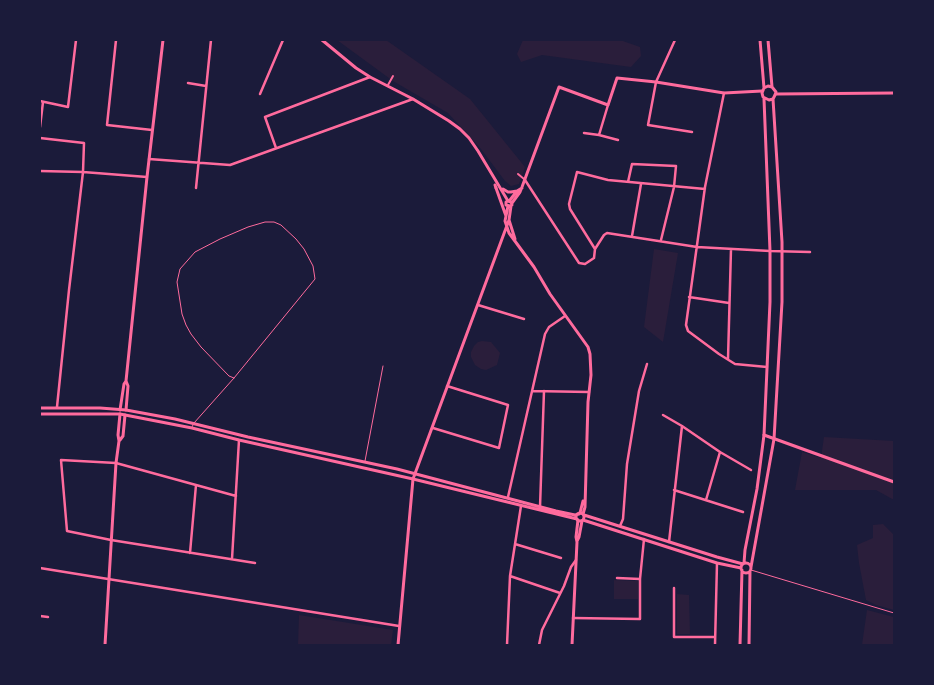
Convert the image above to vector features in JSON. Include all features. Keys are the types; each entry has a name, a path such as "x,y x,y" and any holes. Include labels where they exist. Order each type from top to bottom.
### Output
{"main road":[{"path":"105,645 120,412 126,381 163,40"},
{"path":"322,40 356,68 449,120 469,138 492,174 517,244"},
{"path":"740,645 741,569 744,563 757,489 764,436 770,302 770,251 760,40"},
{"path":"768,40 772,87 776,94"},
{"path":"509,203 522,187 559,87 608,105 617,78 656,82 724,94 763,90 768,86 772,87"},
{"path":"776,94 894,93"},
{"path":"749,645 751,569 774,439 782,302 782,252 773,99 776,94"},
{"path":"764,99 773,99"},
{"path":"497,187 508,192 517,191"},
{"path":"497,187 509,203"},
{"path":"504,237 509,203 522,187"},
{"path":"398,645 413,479 504,237 507,219"},
{"path":"507,228 565,316 588,347 590,354 585,507 581,514 577,515 580,520"},
{"path":"119,441 123,436 128,386 126,381"},
{"path":"40,408 100,408 120,412 125,415 192,428 580,520 741,569 745,573 751,569"},
{"path":"40,414 120,412 126,410 194,423 248,437 365,462 540,507 575,515 581,514 717,557 748,563 751,569"},
{"path":"764,436 894,482"},
{"path":"572,645 577,542 581,514"}],"street":[{"path":"40,127 41,102 68,107 76,40"},
{"path":"116,40 107,125 152,130"},
{"path":"196,188 211,40"},
{"path":"260,94 283,40"},
{"path":"675,40 656,82 648,125 692,132"},
{"path":"388,86 393,76"},
{"path":"276,148 265,117 370,77"},
{"path":"188,83 206,86"},
{"path":"724,94 705,190 686,325 688,331 735,364 767,367"},
{"path":"149,160 230,165 413,99"},
{"path":"599,135 608,105"},
{"path":"584,133 618,140"},
{"path":"40,138 84,143 83,172 57,407"},
{"path":"628,182 632,164 676,166 674,187 661,241"},
{"path":"40,171 147,177"},
{"path":"595,249 570,209 569,204 577,172 608,180 705,190"},
{"path":"518,174 524,179 579,263 584,264 594,258 595,249 607,233 696,247 810,252"},
{"path":"632,236 640,184"},
{"path":"728,359 731,249"},
{"path":"690,297 729,303"},
{"path":"478,305 524,318"},
{"path":"508,498 545,334 549,327 565,316"},
{"path":"620,526 623,519 627,464 639,391 647,364"},
{"path":"433,428 499,448 508,405 447,386"},
{"path":"532,390 590,392"},
{"path":"540,507 544,391"},
{"path":"663,415 751,470"},
{"path":"669,542 682,426"},
{"path":"232,559 238,440"},
{"path":"706,500 720,452"},
{"path":"236,496 116,463 61,460 67,531 256,563"},
{"path":"190,553 196,485"},
{"path":"674,490 743,512"},
{"path":"507,645 510,576 521,506"},
{"path":"574,618 640,619 640,579 644,540"},
{"path":"515,544 561,558"},
{"path":"539,645 542,630 576,560"},
{"path":"715,645 717,563"},
{"path":"40,568 399,626"},
{"path":"510,576 560,593"},
{"path":"617,578 640,579"},
{"path":"674,588 674,637 715,637"},
{"path":"40,616 48,617"}],"lane":[{"path":"192,428 194,423 234,378 315,279 313,266 304,249 281,225 274,222 265,222 248,227 220,239 195,252 180,268 178,282 182,314 186,325 201,347 228,376 234,378"},
{"path":"365,462 383,366"},
{"path":"751,569 894,613"}],"shaded area":[{"path":"337,40 386,40 470,99 525,167 519,184 511,186 505,181 481,149 448,113 393,81"},
{"path":"523,40 620,40 640,47 641,56 631,67 542,55 521,62 517,54"},
{"path":"654,249 678,253 663,342 644,327"},
{"path":"482,341 491,342 500,353 497,365 486,370 475,365 471,357 474,346"},
{"path":"824,437 894,441 894,500 876,490 795,490 802,452 821,458"},
{"path":"883,524 894,535 894,610 866,600 859,563 857,545 873,538 873,525"},
{"path":"614,580 638,581 638,599 614,599"},
{"path":"677,594 689,595 690,634 677,634"},
{"path":"867,610 894,617 894,645 862,645"},
{"path":"299,615 393,630 391,645 298,645"}]}
